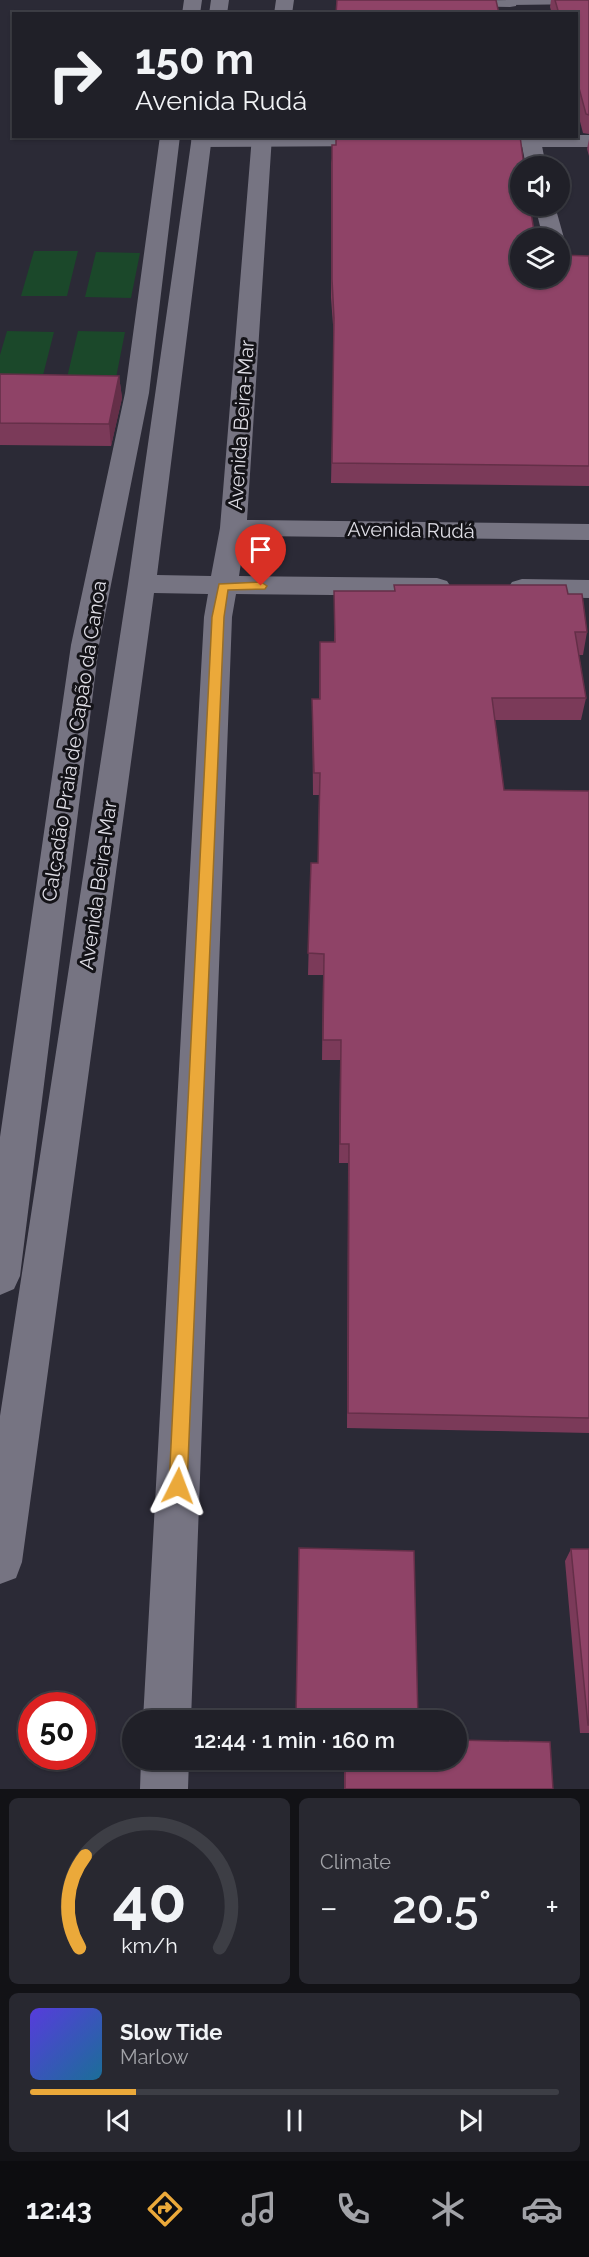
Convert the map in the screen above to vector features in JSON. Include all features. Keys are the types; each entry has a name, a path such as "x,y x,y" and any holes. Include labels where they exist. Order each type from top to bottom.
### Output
{"main road":[{"path":"429,1 510,5"},
{"name":"Calçadão Praia de Capão da Canoa","path":"0,1276 84,645 137,393 170,138"},
{"name":"Avenida Beira-Mar","path":"167,1710 217,629 233,528 262,138"},
{"path":"201,139 404,141"},
{"name":"Avenida Beira-Mar","path":"0,1562 142,584 201,139"},
{"path":"530,139 534,156"},
{"path":"462,141 530,139 589,141"},
{"name":"Avenida Rudá","path":"233,528 589,532"},
{"path":"142,584 458,588"},
{"path":"494,588 589,589"},
{"path":"164,1789 165,1770"}],"lane":[{"path":"510,5 589,1"}],"green space":[{"path":"34,251 78,251 67,296 21,296"},
{"path":"96,252 140,253 131,298 85,297"},
{"path":"7,331 54,332 41,383 0,382 0,355"},
{"path":"78,331 125,332 115,383 66,382"}],"building":[{"path":"337,0 496,0 499,12 336,12"},
{"path":"555,0 589,0 589,115 586,114 578,84 578,12 558,12"},
{"path":"336,138 520,138 523,156 510,156 510,216 532,216 533,228 510,228 510,288 570,288 570,255 589,256 589,466 332,463 334,318 332,145 336,145"},
{"path":"0,374 119,376 109,424 0,423"},
{"path":"394,585 566,585 568,594 582,594 587,632 575,632 586,698 492,698 504,790 589,791 589,1418 348,1413 349,1144 340,1144 341,1040 323,1040 324,954 308,953 311,863 318,863 320,773 314,773 312,699 320,699 320,642 335,642 334,591 395,591"},
{"path":"299,1548 414,1551 418,1710 296,1710"},
{"path":"571,1549 589,1549 589,1725 588,1725"},
{"path":"467,1740 550,1742 553,1789 345,1789 345,1770 467,1770"}],"route":[{"path":"178,1486 218,617 223,586 261,586"}]}
